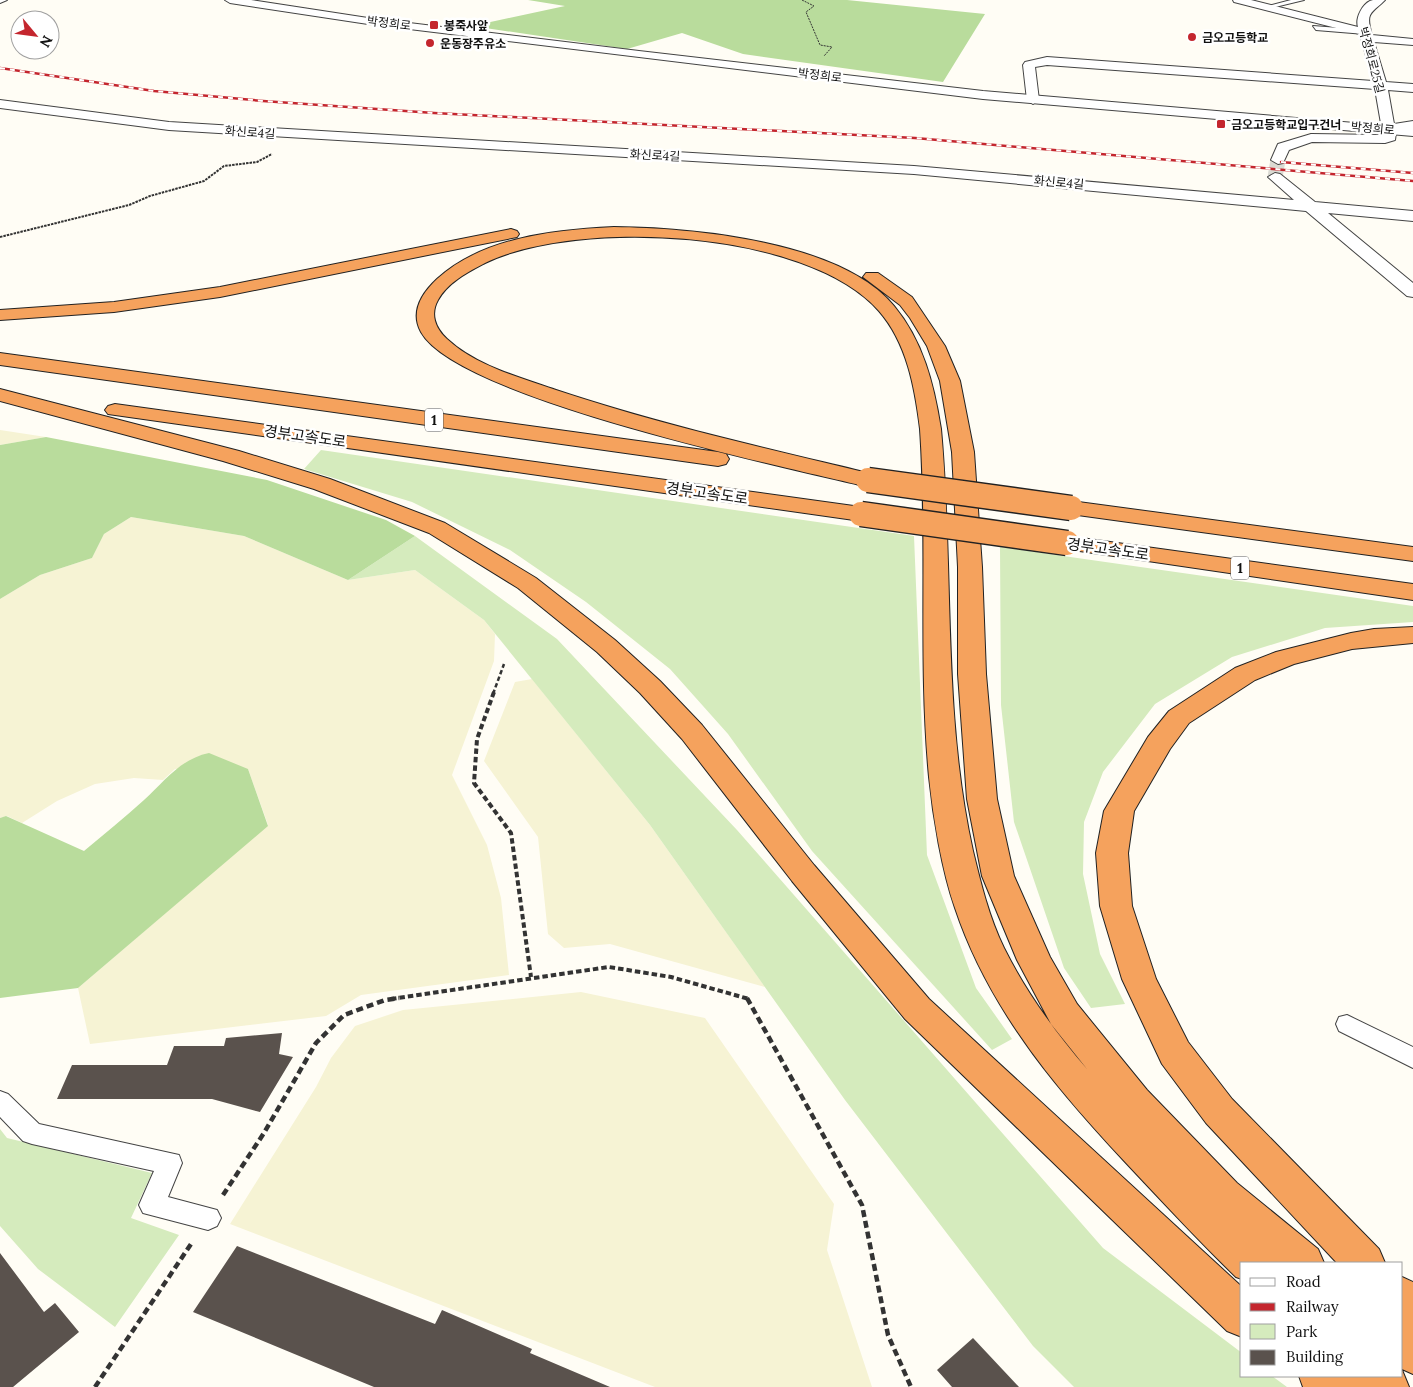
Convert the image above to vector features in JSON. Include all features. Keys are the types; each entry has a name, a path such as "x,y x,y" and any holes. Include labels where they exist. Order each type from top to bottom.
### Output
{"highway":[{"path":"0,315 104,308 169,300 264,284 514,233 626,225 696,228 766,238 830,257 867,274 890,288 906,301 918,316 936,346 950,381 963,452 970,567 972,674 982,799 998,876 1034,960 1064,1014 1134,1101 1223,1196 1302,1262"},
{"path":"868,480 636,423 500,377 472,364 434,338 426,328 424,318 426,306 440,284 457,272 494,253 570,235 640,232 716,238 786,253 829,270 860,287 886,308 907,341 923,381 931,436 940,712 948,808 970,906 999,975 1040,1039 1091,1103 1250,1262"},
{"name":"1","path":"0,360 1413,554"},
{"path":"0,394 231,456 322,484 437,528 483,554 536,589 606,646 650,686 692,732 803,873 917,1008 1240,1314"},
{"name":"경부고속도로","path":"0,394 1413,592"},
{"path":"1363,1262 1219,1111 1175,1053 1139,979 1116,906 1112,853 1119,811 1158,744 1179,717 1245,674 1285,658 1351,641 1413,635"},
{"path":"1403,1299 1413,1307"},
{"path":"1322,1377 1337,1387"},
{"path":"1375,1377 1387,1387"}],"street":[{"name":"박정희로","path":"230,0 358,19 639,55 1033,100 1413,132"},
{"path":"1238,0 1366,35 1413,42"},
{"name":"박정희로25길","path":"1380,0 1369,6 1364,13 1362,22 1381,86 1388,129"},
{"path":"1033,100 1029,65 1047,62 1413,88"},
{"name":"화신로4길","path":"0,104 159,125 914,170 1413,216"},
{"path":"1278,160 1283,147 1311,138 1385,139 1390,137 1388,129 1413,125"},
{"path":"1276,177 1413,292"}],"lane":[{"path":"1267,8 1300,0"},
{"path":"1316,28 1366,35"},
{"path":"1347,1024 1413,1058"},
{"path":"0,1102 32,1133 170,1162 152,1205 208,1218"}],"path":[{"path":"0,237 86,218 129,205 150,196 190,186 204,181 224,166 266,159 293,134"},
{"path":"504,664 477,739 474,783 511,833 531,977"},
{"path":"95,1387 264,1133 316,1042 344,1016 385,1000 608,967 671,977 748,998 862,1205 888,1335 912,1387"}],"shaded area":[{"path":"0,430 46,437 0,445"},
{"path":"131,517 244,536 348,580 415,570 484,620 495,634 494,661 452,775 487,845 501,898 509,975 361,995 326,1016 90,1044 78,988 268,825 248,769 175,769 163,780 134,778 95,784 57,801 22,823 7,816 0,818 0,599 40,575 92,558 104,534"},
{"path":"532,679 650,825 765,987 610,944 564,948 548,934 538,837 484,761 515,682"},
{"path":"581,992 705,1018 834,1204 827,1250 872,1387 655,1387 230,1224 316,1087 331,1058 355,1026 403,1010"}],"green space":[{"path":"528,0 847,0 985,14 943,82 743,54 682,33 627,49 472,26 565,6"},
{"path":"46,437 267,480 386,520 415,536 348,580 244,536 131,517 104,534 92,558 40,575 0,599 0,445"},
{"path":"321,450 914,536 927,855 976,988 1012,1039 992,1050 812,851 728,734 670,669 586,602 510,550 412,502 304,469"},
{"path":"415,536 557,639 737,830 1103,1248 1240,1351 1240,1377 1273,1377 1287,1387 1074,1387 1033,1346 845,1100 650,825 484,620 415,570 348,580"},
{"path":"1000,547 1413,606 1413,622 1325,628 1232,657 1155,704 1103,772 1084,822 1083,874 1100,954 1125,1004 1091,1008 1064,968 1014,822 1001,705"},
{"path":"209,753 248,769 268,826 78,988 0,998 0,818 6,816 84,851 152,793 181,765"},
{"path":"0,1129 7,1138 152,1173 131,1218 179,1235 115,1327 38,1269 0,1226"}],"building":[{"path":"282,1033 279,1054 293,1057 260,1112 212,1099 57,1099 72,1065 167,1065 174,1046 224,1046 226,1038"},
{"path":"237,1246 435,1324 442,1310 532,1349 530,1353 610,1387 374,1387 193,1312"},
{"path":"0,1253 44,1312 55,1303 79,1332 13,1387 0,1387"},
{"path":"973,1338 1019,1387 952,1387 937,1370"}],"tunnel":[{"path":"1275,177 1278,160"}],"railway":[{"path":"0,68 154,91 263,101 434,113 915,138 1413,181"},
{"path":"1281,162 1413,173"}],"place":[{"name":"봉죽사앞","path":"434,25"},
{"name":"금오고등학교","path":"1192,37"},
{"name":"운동장주유소","path":"430,43"},
{"name":"금오고등학교입구건너","path":"1221,124"}]}
